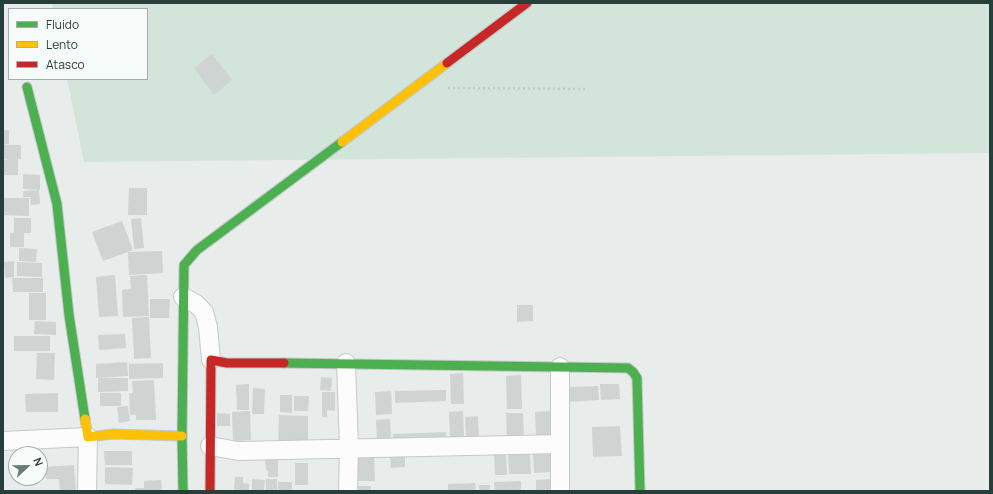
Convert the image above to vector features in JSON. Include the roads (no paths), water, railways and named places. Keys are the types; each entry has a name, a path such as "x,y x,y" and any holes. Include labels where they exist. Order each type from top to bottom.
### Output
{"street":[{"path":"183,491 182,436 184,265 196,250 527,3"},
{"path":"27,87 57,204 69,315 88,437 87,491"},
{"path":"183,297 196,304 204,312 208,327 211,360 210,491"},
{"path":"211,360 227,363 346,362 628,368 637,378 640,491"},
{"path":"346,362 350,448 348,491"},
{"path":"560,367 560,491"},
{"path":"3,441 88,437 113,434 182,436"},
{"path":"210,446 238,451 560,444"}]}
